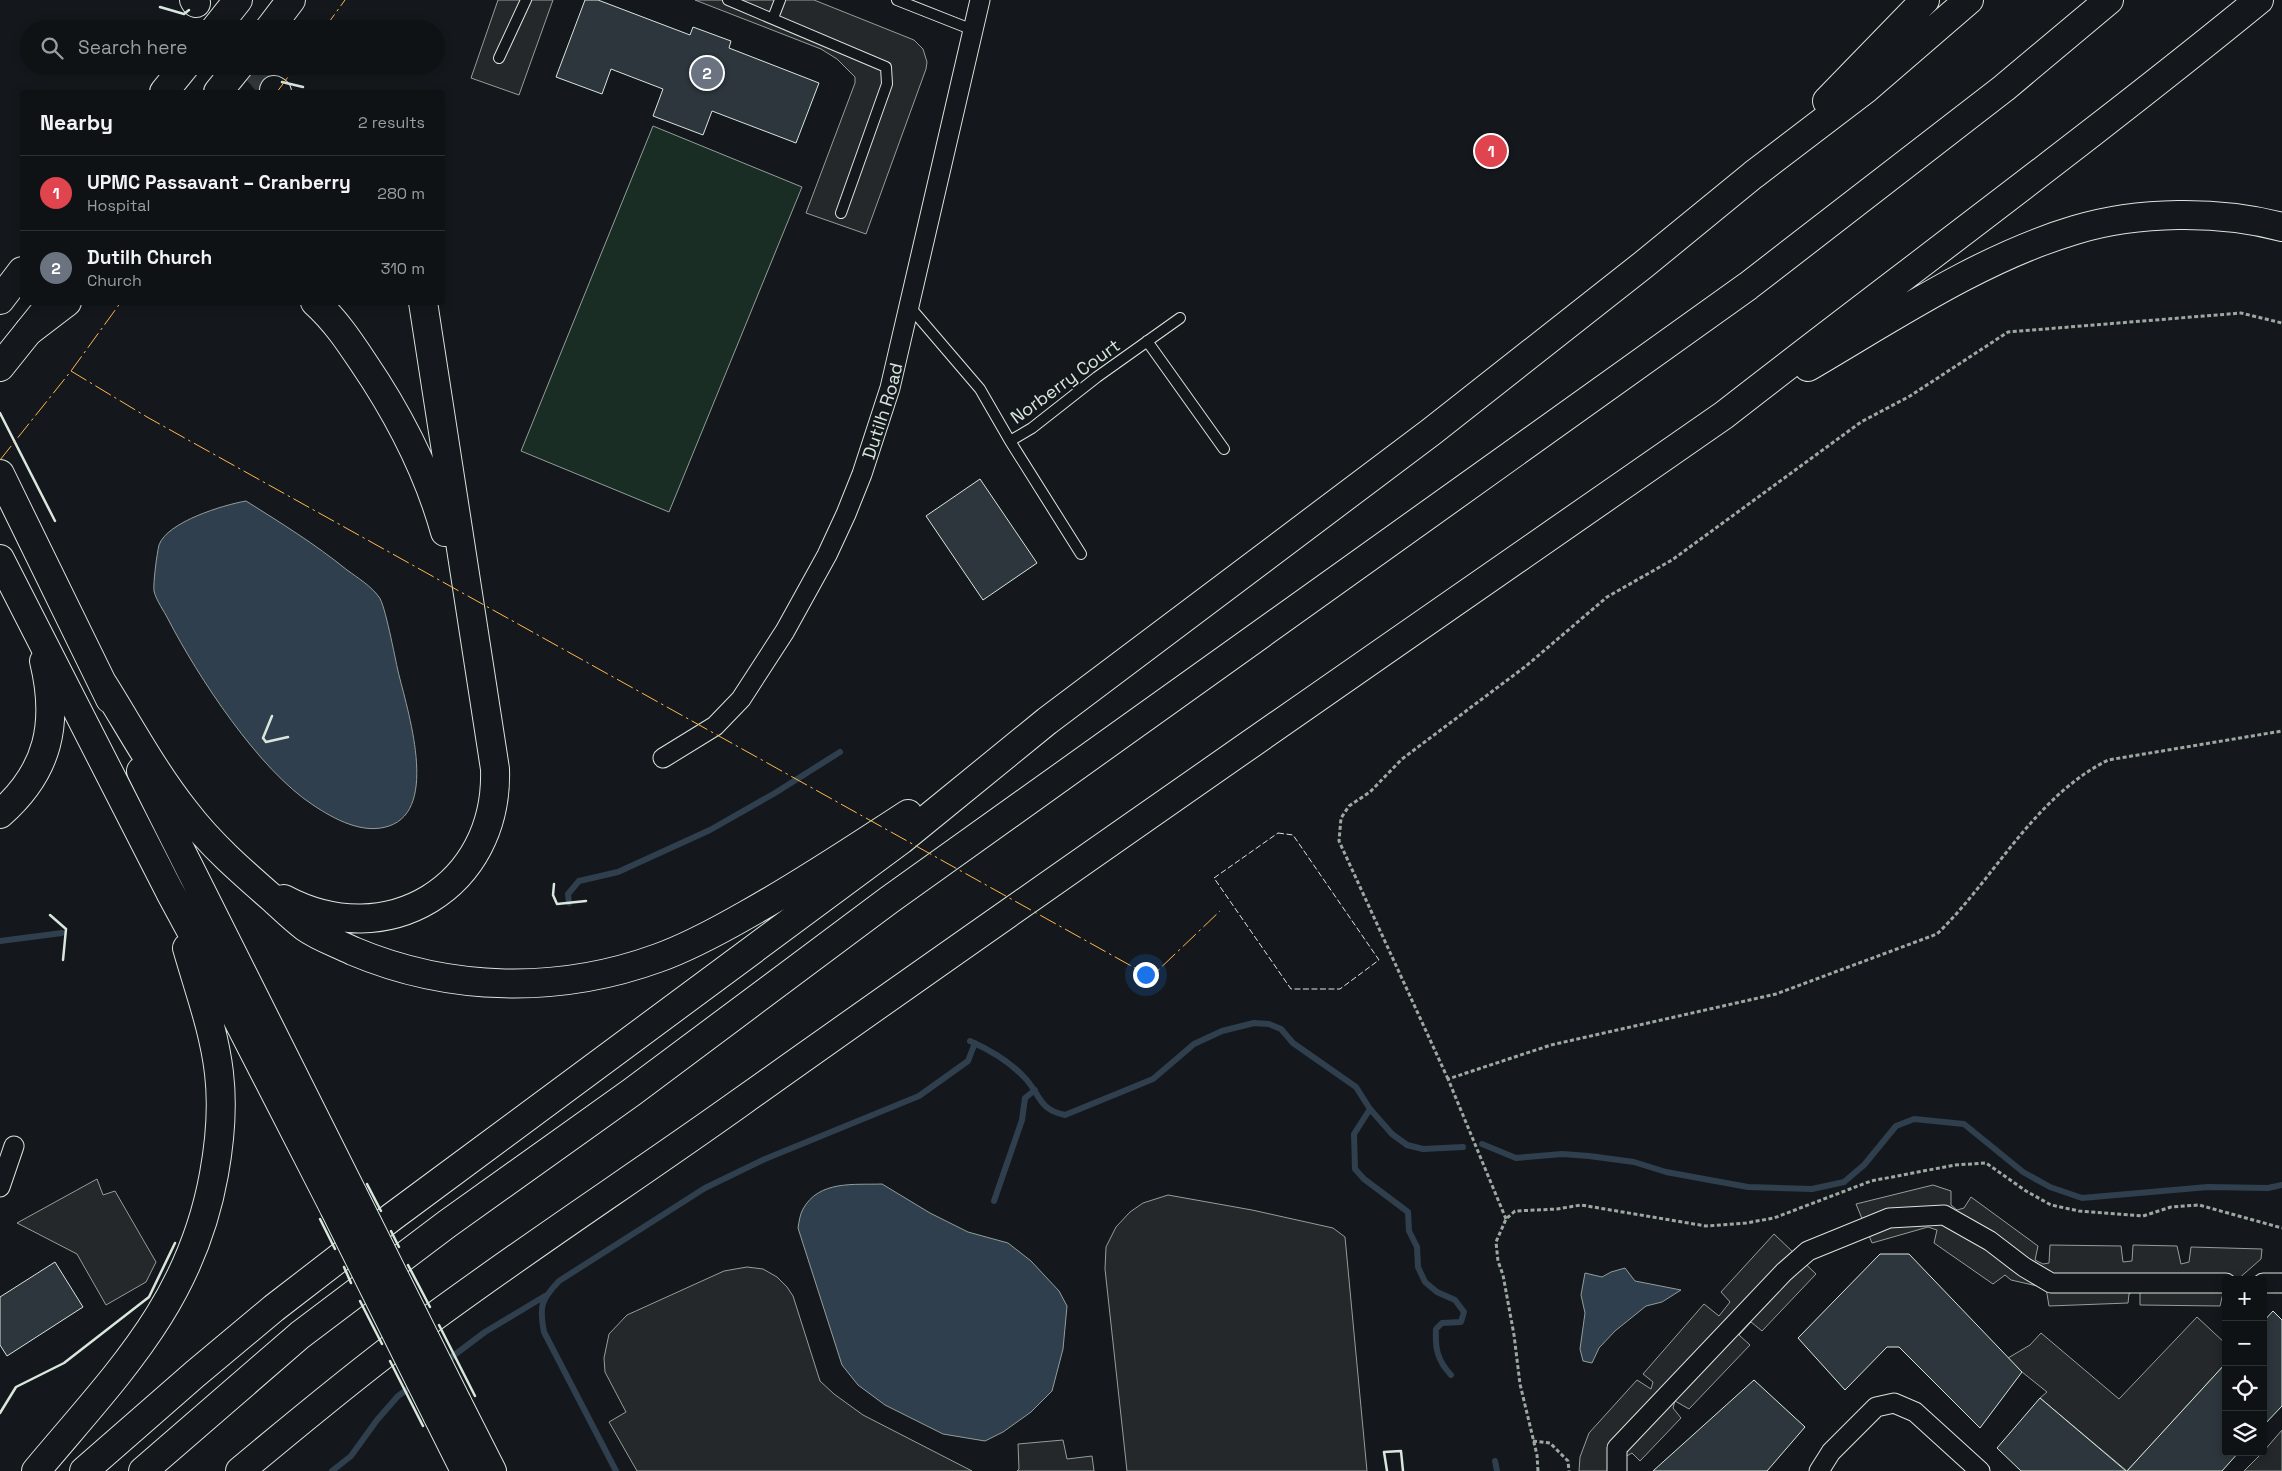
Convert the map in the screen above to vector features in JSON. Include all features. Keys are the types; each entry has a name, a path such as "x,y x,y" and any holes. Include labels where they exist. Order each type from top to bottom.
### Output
{"highway":[{"path":"222,20 238,0"},
{"path":"276,20 292,0"},
{"path":"1754,175 1925,0"},
{"path":"84,1471 274,1308 392,1217 901,840 1047,721 1423,438 1754,175 1867,88 1969,0"},
{"path":"143,1471 300,1335 447,1224 632,1092 889,900 1748,286 2004,88 2109,0"},
{"path":"240,1471 382,1356 495,1273 716,1120 979,932 1724,415 1839,324 2046,169 2259,0"},
{"path":"166,90 178,75"},
{"path":"220,90 232,75"},
{"path":"1724,415 1961,280 2021,250 2076,230 2139,217 2196,216 2265,222 2282,227"},
{"path":"0,300 20,274"},
{"path":"0,367 50,305"},
{"path":"29,331 64,305"},
{"path":"318,305 348,340 395,411 410,440 438,509 473,625"},
{"path":"254,883 305,908 323,914 358,919 375,918 410,909 443,890 471,861 489,826 495,788 495,769 423,305"},
{"path":"0,474 104,684 145,780 344,1201 447,1408 492,1471"},
{"path":"3,565 170,892 215,975 344,1201"},
{"path":"0,814 26,788 36,772 48,737 50,697 48,677 27,613"},
{"path":"104,684 157,770 186,812 220,851 305,926 328,940 376,960 423,973 463,981 503,984 543,983 592,976 660,958 687,946 792,889 1047,721"},
{"path":"36,1471 146,1339 179,1282 197,1242 208,1206 218,1153 221,1110 219,1073 211,1027 170,892"},
{"path":"447,1408 465,1471"}],"street":[{"name":"Dutilh Road","path":"663,758 699,738 729,713 763,667 827,555 862,474 890,388 980,0"},
{"path":"0,1187 14,1146"},
{"path":"1617,1471 1617,1448 1784,1272 1808,1251 1889,1218 1944,1215 1990,1241 2024,1267 2051,1282 2222,1283"},
{"path":"2267,1283 2282,1283"},
{"path":"1819,1471 1831,1452 1876,1407 1894,1403 1915,1412 1980,1471"}],"lane":[{"path":"499,58 526,0"},
{"path":"728,0 886,67 887,84 841,213"},
{"path":"773,18 780,0"},
{"path":"897,0 974,30"},
{"name":"Norberry Court","path":"909,306 980,389 1010,441 1032,428 1097,377 1180,318"},
{"path":"1147,341 1224,449"},
{"path":"1010,441 1082,554"}],"path":[{"path":"1506,1219 1448,1079 1339,841 1341,818 1349,806 1370,792 1402,759 1526,666 1606,597 1672,560 1860,422 1910,396 2008,332 2242,313 2282,323"},
{"path":"1448,1079 1550,1045 1776,994 1937,934 1956,916 2005,852 2068,785 2088,770 2108,760 2282,731"},
{"path":"1533,1442 1550,1443 1568,1462 1570,1471"}],"green space":[{"path":"653,126 802,187 669,512 521,451"}],"shaded area":[{"path":"498,0 553,0 519,95 471,78"},
{"path":"695,0 814,0 914,40 923,49 927,62 926,69 866,234 806,213 855,83 855,77 837,59 821,49"},
{"path":"97,1179 103,1195 115,1191 156,1262 146,1282 106,1305 77,1254 17,1223"},
{"path":"1933,1185 1951,1191 1951,1205 1957,1210 1964,1208 1971,1197 2038,1246 2035,1260 2043,1264 2049,1263 2050,1245 2121,1246 2123,1262 2132,1261 2133,1245 2177,1246 2181,1264 2189,1262 2191,1247 2262,1249 2261,1259 2242,1276 2222,1276 2220,1306 2140,1305 2140,1291 2136,1289 2129,1294 2128,1303 2049,1306 2046,1288 2011,1280 2005,1275 1993,1284 1934,1243 1937,1230 1928,1227 1872,1243 1856,1204"},
{"path":"1168,1195 1252,1210 1333,1228 1345,1237 1367,1471 1127,1471 1105,1269 1106,1247 1116,1227 1130,1212 1143,1203"},
{"path":"1774,1234 1816,1274 1762,1331 1751,1322 1739,1335 1750,1345 1689,1409 1675,1401 1673,1408 1681,1418 1640,1461 1632,1453 1623,1458 1625,1471 1579,1471 1580,1457 1589,1433 1637,1380 1651,1389 1653,1382 1643,1374 1704,1304 1719,1316 1730,1302 1721,1292"},
{"path":"747,1267 763,1269 777,1277 787,1287 793,1296 820,1381 834,1394 863,1415 972,1471 637,1471 609,1422 626,1412 605,1372 604,1358 609,1334 627,1315 724,1271"},
{"path":"2197,1317 2222,1340 2222,1367 2127,1471 2040,1398 2047,1392 2008,1358 2030,1345 2041,1333 2119,1399"},
{"path":"2282,1430 2282,1471 2244,1471 2259,1456 2267,1456 2267,1447"},
{"path":"1063,1440 1067,1459 1092,1456 1094,1471 1017,1471 1019,1469 1018,1444"}],"water":[{"path":"246,501 323,551 368,586 379,597 387,620 408,709 416,756 417,780 413,800 404,816 389,826 369,828 349,824 313,805 292,789 251,746 232,721 196,668 156,598 154,591 155,568 159,545 164,537 184,522 197,516 224,506"},
{"path":"882,1184 930,1213 968,1232 1008,1243 1031,1261 1059,1291 1067,1306 1063,1349 1052,1391 1031,1412 1003,1432 985,1441 943,1434 885,1405 858,1385 842,1365 798,1228 801,1213 810,1200 818,1193 828,1189 838,1186"},
{"path":"1625,1268 1635,1281 1681,1290 1662,1302 1646,1306 1615,1331 1599,1348 1592,1363 1583,1361 1580,1349 1585,1313 1581,1295 1585,1273 1602,1277"}],"building":[{"path":"585,0 598,0 690,35 693,27 731,41 729,48 819,83 796,143 712,111 703,135 653,116 663,89 611,69 602,94 556,77"},
{"path":"980,479 1037,563 983,600 926,516"},
{"path":"1880,1254 1909,1254 2022,1372 1980,1428 1899,1347 1887,1347 1845,1390 1798,1338"},
{"path":"55,1262 83,1307 7,1356 0,1345 0,1297"},
{"path":"2273,1311 2282,1320 2282,1406 2267,1422 2267,1321 2267,1318"},
{"path":"2222,1367 2222,1456 2235,1456 2222,1471 2127,1471"},
{"path":"1754,1380 1805,1427 1767,1471 1653,1471"},
{"path":"2040,1398 2126,1471 2021,1471 1997,1448"}],"waterway":[{"path":"569,903 568,894 579,881 618,872 710,830 775,793 840,752"},
{"path":"0,941 62,933"},
{"path":"970,1041 1006,1061 1024,1077 1044,1105 1065,1115 1153,1079 1194,1044 1222,1031 1254,1023 1269,1024 1281,1029 1293,1043 1356,1087 1370,1109 1392,1134 1407,1145 1423,1149 1463,1147"},
{"path":"616,1471 544,1332 542,1309 548,1293 559,1281 705,1188 765,1159 919,1096 968,1061 975,1043"},
{"path":"994,1201 1022,1120 1025,1098 1035,1090"},
{"path":"1370,1109 1354,1134 1355,1169 1364,1179 1408,1212 1409,1231 1417,1247 1418,1267 1425,1282 1437,1292 1455,1300 1464,1312 1461,1322 1442,1323 1436,1329 1438,1354 1451,1375"},
{"path":"1482,1144 1516,1158 1562,1154 1589,1156 1634,1162 1666,1172 1748,1187 1812,1189 1844,1182 1864,1165 1896,1126 1914,1119 1964,1124 2023,1172 2050,1187 2082,1198 2208,1187 2268,1188 2282,1185"},
{"path":"445,1362 485,1332 545,1296"},
{"path":"332,1471 351,1456 377,1420 398,1396 415,1384"},
{"path":"1495,1461 1497,1471"}],"tunnel":[{"path":"261,75 274,90"}],"fence":[{"path":"1278,833 1293,835 1379,960 1340,989 1291,989 1214,878 1278,833"}],"wall":[{"path":"160,7 184,14 189,10"},
{"path":"282,82 303,87"},
{"path":"0,413 55,521"},
{"path":"272,716 263,738 266,742 288,737"},
{"path":"554,884 553,895 557,904 586,901"},
{"path":"50,915 66,929 63,960"},
{"path":"367,1184 381,1211"},
{"path":"320,1219 335,1249"},
{"path":"391,1231 399,1247"},
{"path":"0,1413 16,1387 64,1363 149,1297 175,1243"},
{"path":"408,1265 430,1307"},
{"path":"344,1267 351,1283"},
{"path":"360,1301 382,1344"},
{"path":"439,1325 475,1396"},
{"path":"390,1361 423,1426"},
{"path":"1387,1471 1384,1452 1401,1451 1403,1471"}],"power":[{"path":"331,20 345,0"},
{"path":"278,90 289,75"},
{"path":"0,460 71,371 119,305"},
{"path":"71,371 147,417 1151,977 1220,911"}],"place":[{"name":"Dutilh Church","path":"707,73"},
{"name":"UPMC Passavant – Cranberry","path":"1491,151"}]}
